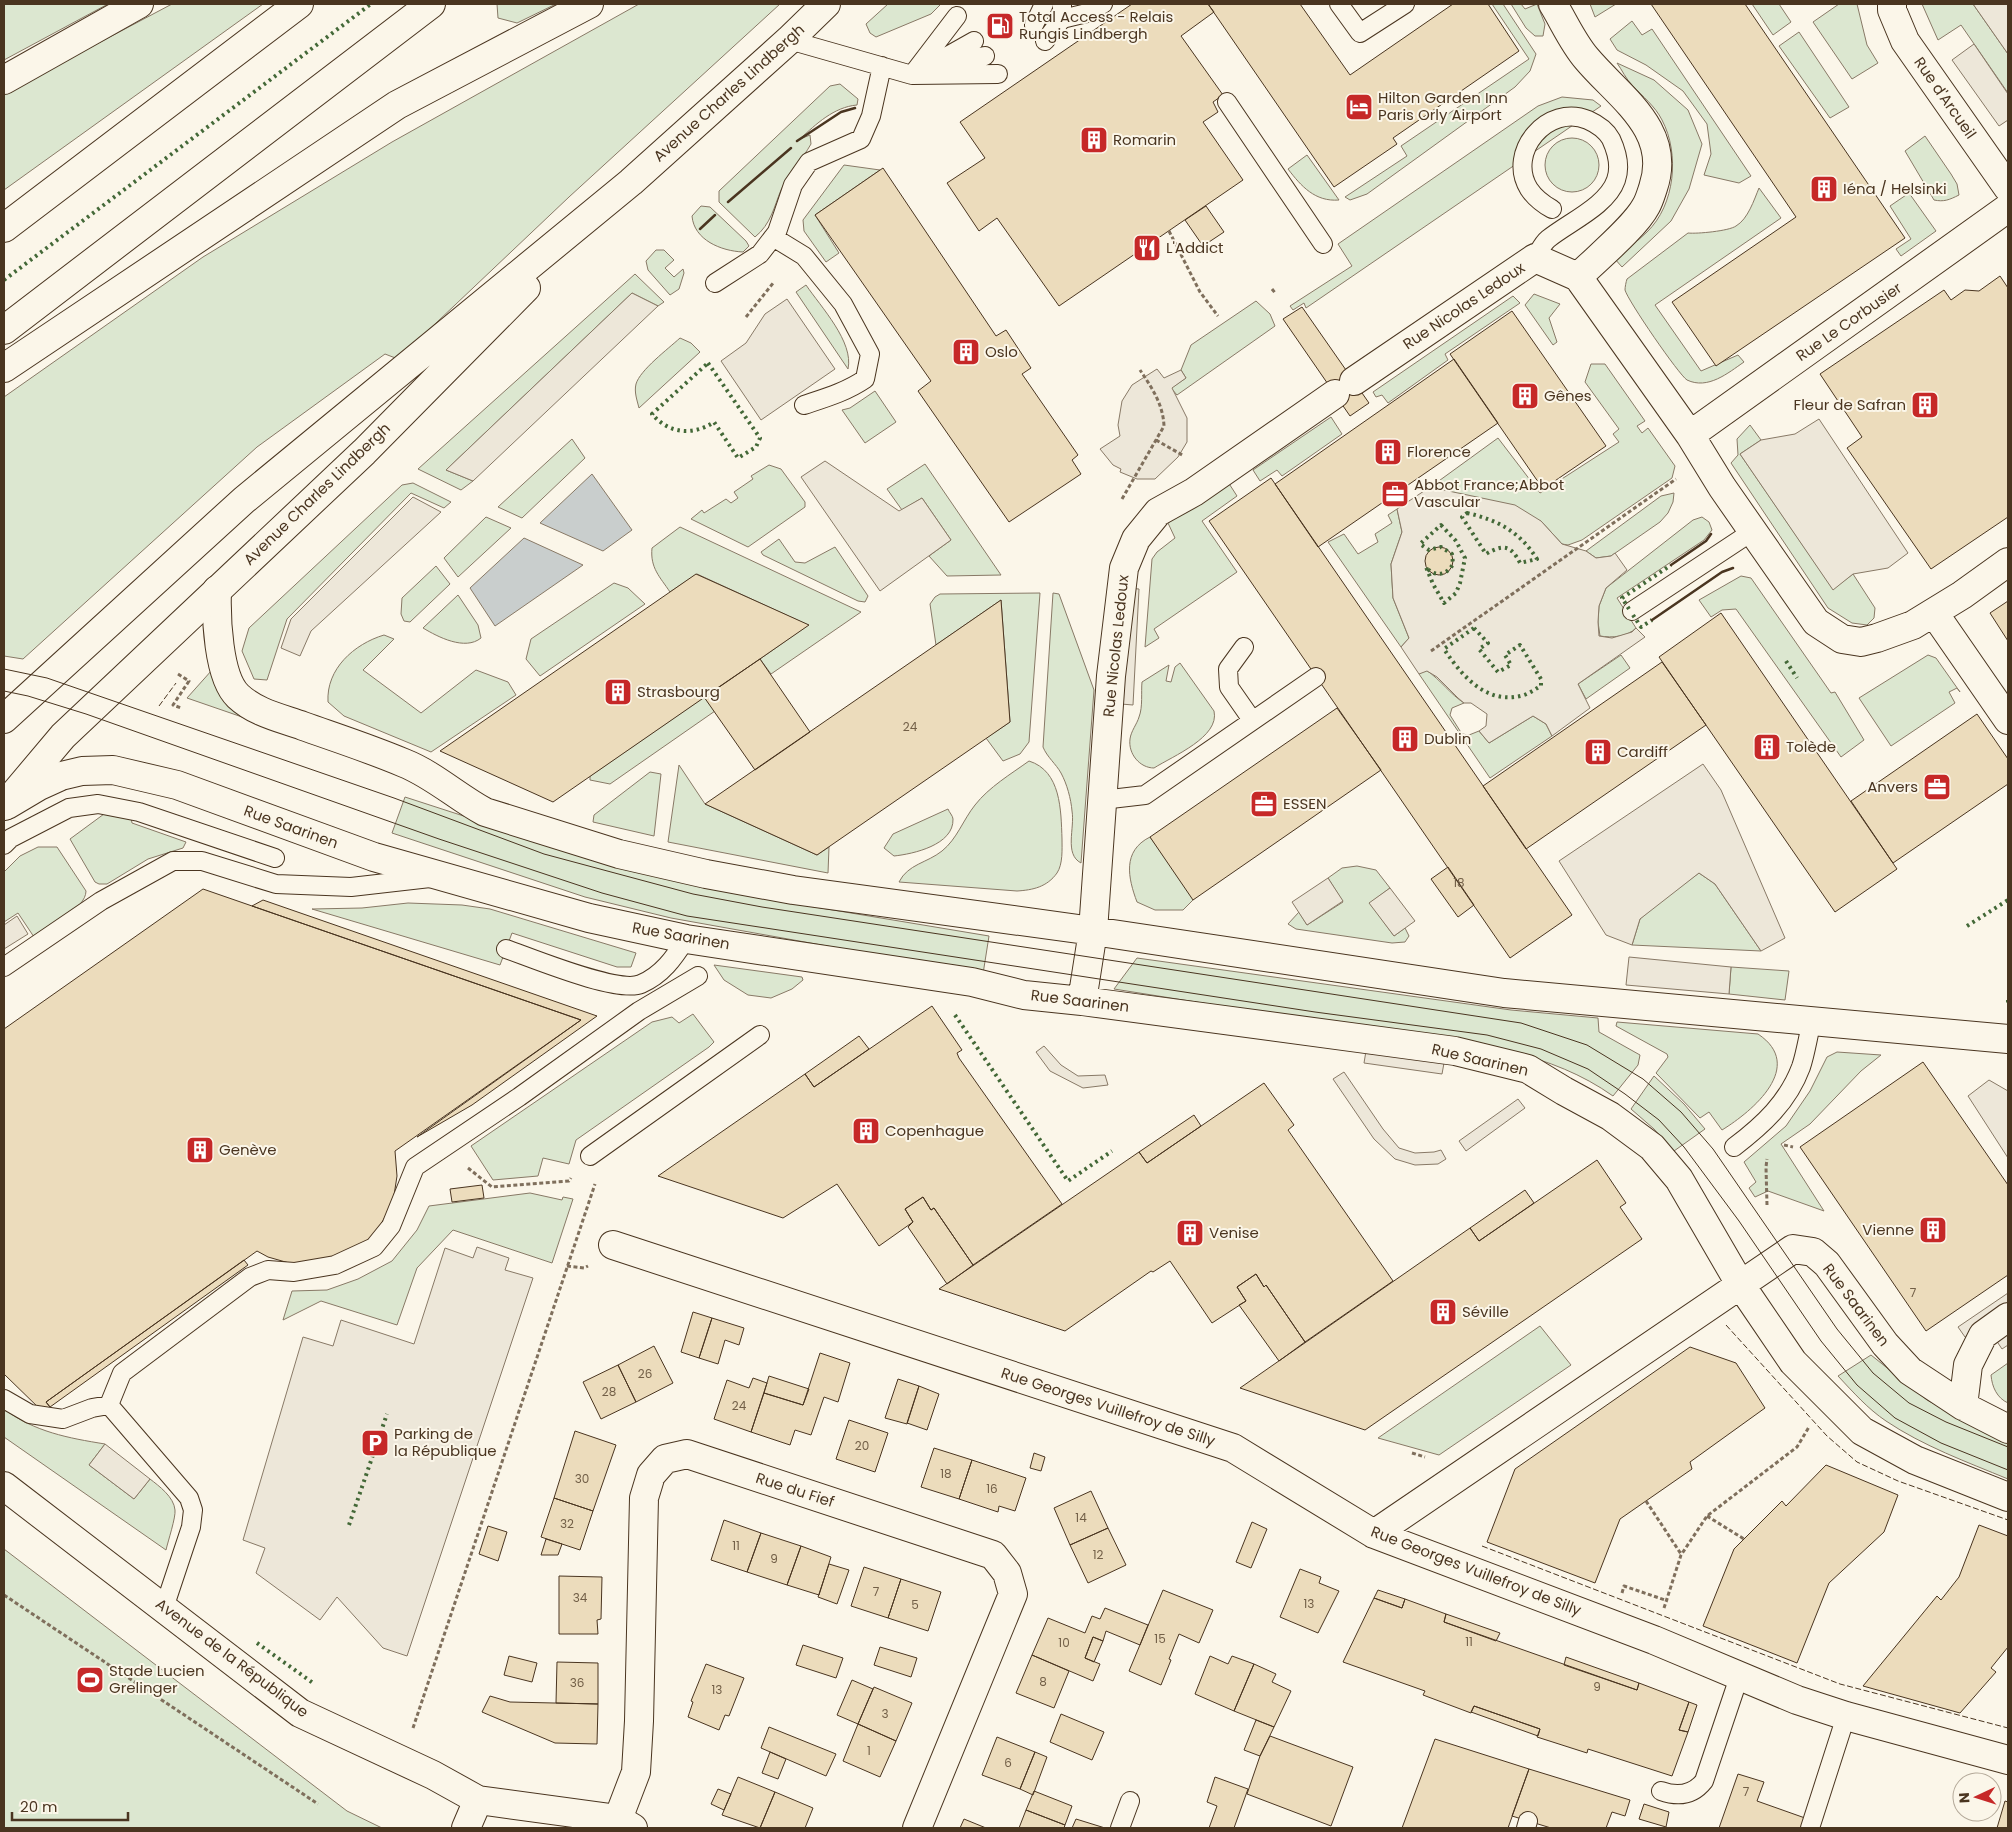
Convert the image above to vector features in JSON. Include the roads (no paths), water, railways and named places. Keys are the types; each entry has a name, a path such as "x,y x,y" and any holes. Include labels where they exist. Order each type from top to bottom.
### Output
{"main road":[{"path":"4,80 139,4"},
{"path":"4,228 299,4"},
{"path":"4,330 431,4"},
{"path":"4,368 397,105 589,4"},
{"name":"Avenue Charles Lindbergh","path":"4,719 244,500 631,182 789,40 826,4"},
{"path":"1553,4 1586,58 1626,100 1647,126 1657,153 1656,179 1646,206 1630,226 1578,277 1690,435 1816,622 1842,639 1860,642 1877,638 1913,625 1934,613 2008,562"},
{"name":"Rue d'Arcueil","path":"1892,4 1892,10 1905,41 2008,188"},
{"name":"Avenue Charles Lindbergh","path":"4,807 63,736 364,452 631,182"},
{"name":"Rue Le Corbusier","path":"1690,435 2008,208"},
{"name":"Rue Nicolas Ledoux","path":"1082,1001 1093,931 1111,676 1124,568 1136,539 1158,512 1194,492 1535,258 1578,277"},
{"path":"217,590 216,622 220,652 227,676 237,696 258,711 406,763 439,782 469,804 485,812 619,854 706,874 793,890 1093,931 1504,993 2008,1039"},
{"path":"1934,613 2008,720"},
{"name":"Rue Saarinen","path":"4,807 39,786 61,776 82,771 113,770 177,785 374,857 589,918 686,939 972,982 1024,995 1082,1001 1455,1051 1528,1068 1564,1091 1610,1116 1652,1147 1679,1179 1740,1284 1793,1249 1813,1252 1827,1264 1885,1344 1910,1371 1963,1406 2008,1429"},
{"name":"Rue Georges Vuillefroy de Silly","path":"613,1245 1233,1448 1374,1534 1654,1640 1739,1677 1846,1716 2008,1760"},
{"path":"1374,1534 1740,1284 1793,1362 1862,1432 1915,1460 2008,1497"},
{"path":"1963,1406 1968,1365 1983,1334 2008,1317"},
{"name":"Rue du Fief","path":"626,1824 636,1772 644,1498 651,1475 665,1459 686,1454 993,1555 1007,1573 1013,1594 917,1828"},
{"name":"Avenue de la République","path":"4,1486 300,1713 425,1772 478,1800"},
{"path":"466,1828 478,1800 626,1824"}],"lane":[{"path":"1034,25 1044,4"},
{"path":"1045,41 1062,12 1088,13 1103,4"},
{"path":"1339,4 1360,33 1404,4"},
{"path":"912,75 957,16"},
{"path":"789,40 912,75 998,74"},
{"path":"912,75 974,41"},
{"path":"912,75 985,56"},
{"path":"715,283 760,254 776,232 793,185 809,162 861,139 871,116 882,66"},
{"path":"1228,102 1323,244"},
{"path":"1535,258 1546,240 1609,194 1616,180 1618,164 1616,148 1608,134 1596,124 1582,118 1566,117 1550,121 1538,130 1528,143 1523,158 1524,174 1529,188 1538,201 1552,209"},
{"path":"773,237 804,256 810,263 843,304 870,354 865,379 854,387 837,394 804,404"},
{"path":"1632,611 1753,531"},
{"path":"1244,647 1228,669 1230,687 1252,720"},
{"path":"1102,800 1145,794 1316,677"},
{"path":"4,845 10,838 69,808 98,804 139,812 275,858"},
{"path":"4,967 101,902 173,861 202,861 276,884 350,887 443,877"},
{"path":"506,949 576,974 622,986 639,985 661,973 674,958 686,939"},
{"path":"109,1404 122,1373 250,1277 268,1270 294,1272 335,1265 374,1247 391,1226 415,1167 519,1097 639,1011 698,976"},
{"path":"1734,1146 1759,1128 1781,1104 1801,1067 1812,1021"},
{"path":"590,1156 760,1036"},
{"path":"4,1399 30,1414 63,1419 109,1404"},
{"path":"109,1404 189,1498 193,1510 191,1527 164,1608"},
{"path":"1661,1791 1679,1795 1685,1794 1698,1788 1704,1781 1739,1677"},
{"path":"1810,1828 1846,1716"},
{"path":"1120,1828 1130,1801"}],"tram line":[{"path":"4,669 47,678 394,798 544,854 693,894 762,907 1521,1023 1587,1045 1643,1079 1681,1112 1713,1149 1837,1329 1873,1373 1909,1403 1946,1422 2008,1447"},
{"path":"4,691 28,696 86,714 439,839 602,893 687,916 1315,1012 1487,1035 1541,1049 1588,1069 1659,1120 1684,1147 1739,1221 1821,1341 1857,1385 1895,1418 1941,1443 2008,1470"}],"place":[{"name":"Total Access - Relais Rungis Lindbergh","path":"1000,26"},
{"name":"Hilton Garden Inn Paris Orly Airport","path":"1359,107"},
{"name":"Romarin","path":"1094,140"},
{"name":"Iéna / Helsinki","path":"1824,189"},
{"name":"L'Addict","path":"1147,248"},
{"name":"Oslo","path":"966,352"},
{"name":"Gênes","path":"1525,396"},
{"name":"Fleur de Safran","path":"1925,405"},
{"name":"Florence","path":"1388,452"},
{"name":"Abbot France;Abbot Vascular","path":"1395,494"},
{"name":"Strasbourg","path":"618,692"},
{"name":"Dublin","path":"1405,739"},
{"name":"Tolède","path":"1767,747"},
{"name":"Cardiff","path":"1598,752"},
{"name":"Anvers","path":"1937,787"},
{"name":"ESSEN","path":"1264,804"},
{"name":"Copenhague","path":"866,1131"},
{"name":"Genève","path":"200,1150"},
{"name":"Vienne","path":"1933,1230"},
{"name":"Venise","path":"1190,1233"},
{"name":"Séville","path":"1443,1312"},
{"name":"Parking de la République","path":"375,1443"},
{"name":"Stade Lucien Grelinger","path":"90,1680"}]}
